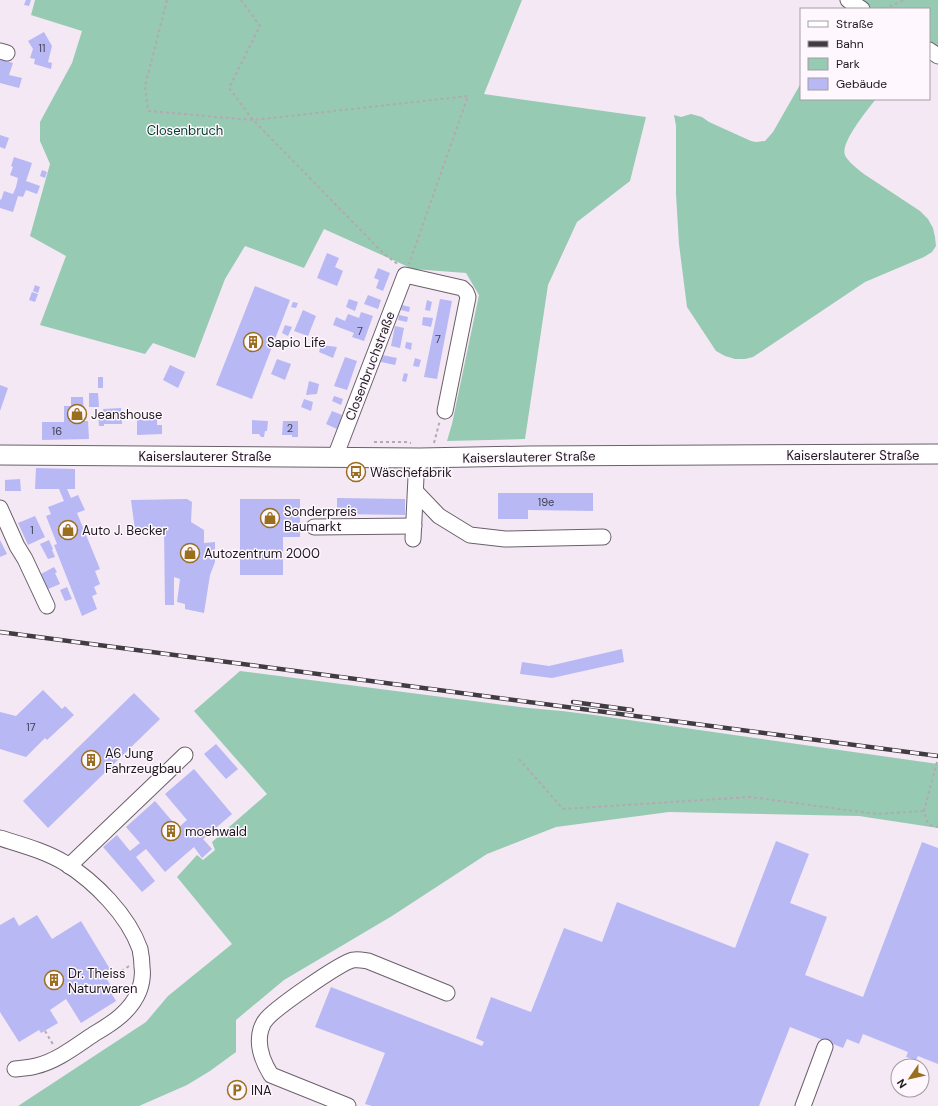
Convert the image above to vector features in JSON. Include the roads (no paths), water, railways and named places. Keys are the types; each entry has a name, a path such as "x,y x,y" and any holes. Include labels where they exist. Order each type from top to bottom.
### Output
{"main road":[{"name":"Kaiserslauterer Straße","path":"0,455 420,458 938,454"}],"street":[{"path":"848,0 860,8"},
{"name":"Closenbruchstraße","path":"335,457 405,272 462,288 468,297 445,411"},
{"path":"314,527 413,533 416,477 420,458"},
{"path":"416,492 439,516 470,535 505,539 603,537"},
{"path":"0,508 47,606"},
{"path":"69,866 186,755"},
{"path":"0,838 44,853 69,866 99,889 113,904 136,939 142,958 143,971 140,990 132,1003 113,1023 50,1061 35,1066 15,1069"},
{"path":"348,1106 271,1075 261,1053 259,1038 265,1020 277,1009 306,988 351,960 360,959 368,961 448,993"},
{"path":"803,1106 825,1047"}],"railway":[{"path":"0,632 938,756"},
{"path":"573,702 632,710"}],"place":[{"name":"Sapio Life","path":"253,342"},
{"name":"Jeanshouse","path":"77,414"},
{"name":"Wäschefabrik","path":"356,472"},
{"name":"Sonderpreis Baumarkt","path":"270,518"},
{"name":"Auto J. Becker","path":"68,530"},
{"name":"Autozentrum 2000","path":"190,553"},
{"name":"A6 Jung Fahrzeugbau","path":"91,760"},
{"name":"moehwald","path":"171,831"},
{"name":"Dr. Theiss Naturwaren","path":"54,980"},
{"name":"INA","path":"237,1090"}],"park label":[{"name":"Closenbruch","path":"185,130"}]}
